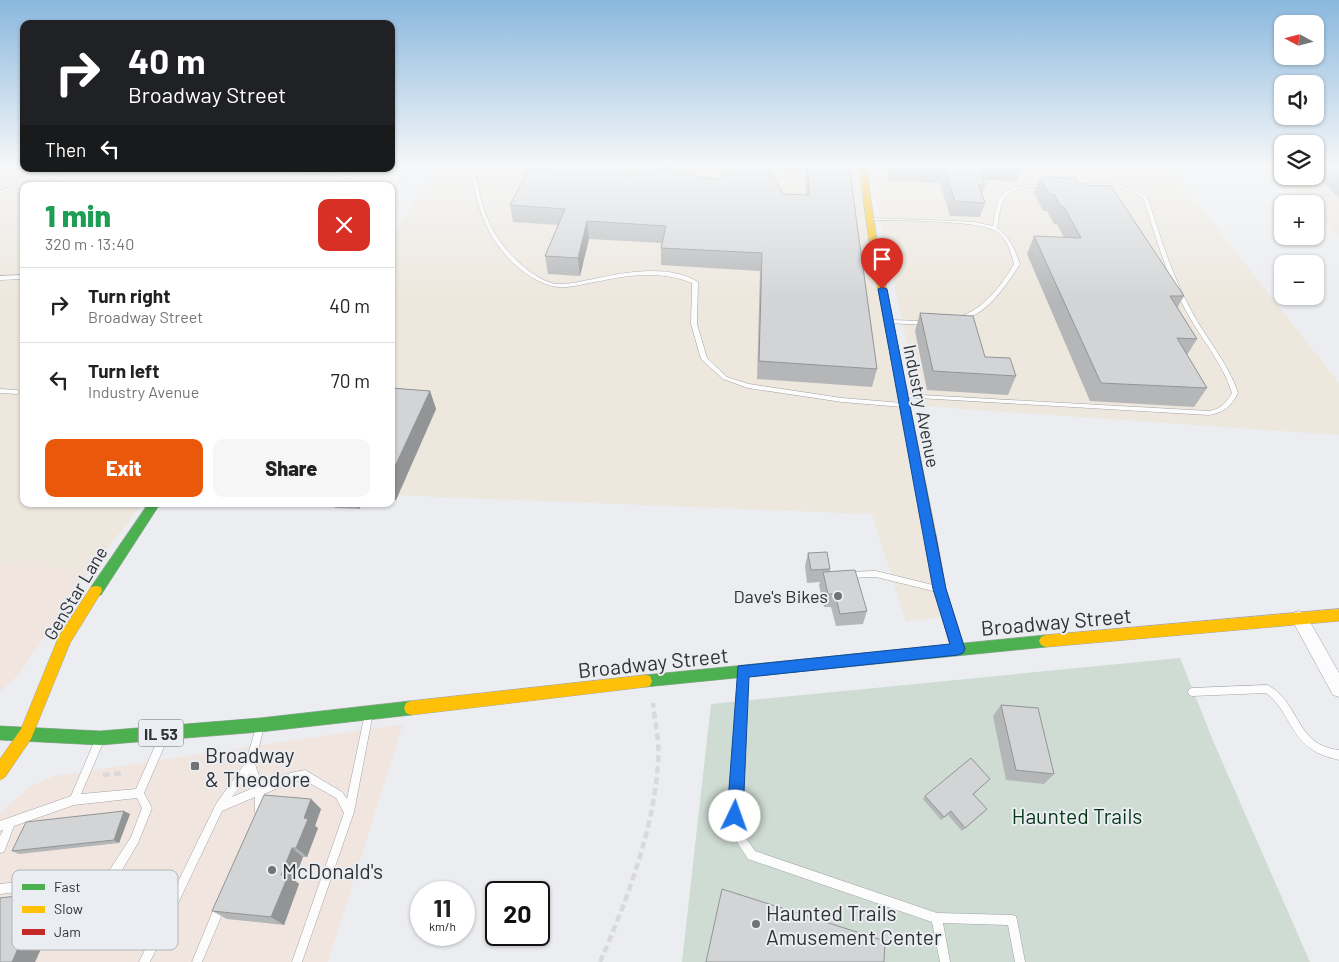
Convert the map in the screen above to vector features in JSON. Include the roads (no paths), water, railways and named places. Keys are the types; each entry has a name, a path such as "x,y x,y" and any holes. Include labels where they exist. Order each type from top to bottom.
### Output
{"main road":[{"name":"Industry Avenue","path":"869,211 940,589 958,649"},
{"name":"GenStar Lane","path":"0,772 26,734 64,640 152,507"},
{"name":"Broadway Street","path":"0,733 100,738 260,725 958,649 1339,615"}],"street":[{"path":"1299,618 1339,689"}],"lane":[{"path":"484,211 504,250 529,272 549,284 572,285 633,273 658,272 681,276 696,282 694,324 704,359 725,378 748,386 842,400 1209,413 1221,411 1228,406 1235,393 1232,378 1199,331 1186,308 1162,251 1150,211"},
{"path":"995,228 999,211"},
{"path":"870,219 958,223 995,228 1009,242 1017,264 1003,287 970,316 952,320"},
{"path":"0,278 20,277"},
{"path":"889,322 934,323"},
{"path":"0,391 17,392"},
{"path":"839,575 876,574 940,589"},
{"path":"743,671 735,816 738,836 752,855 937,918 1012,920 1020,962"},
{"path":"1192,692 1267,689 1274,692 1298,730 1318,749 1339,755"},
{"path":"297,962 349,812 369,712"},
{"path":"178,892 219,807 250,764 260,725"},
{"path":"139,793 165,733"},
{"path":"74,800 100,738"},
{"path":"250,764 259,791 261,810 257,819"},
{"path":"219,807 290,778 306,776 339,796 349,812"},
{"path":"0,826 74,800 139,793"},
{"path":"116,870 135,840 147,808 139,793"},
{"path":"0,848 11,822"},
{"path":"197,962 227,890"},
{"path":"937,918 945,962"},
{"path":"144,962 150,950"}],"place":[{"name":"Dave's Bikes","path":"838,596"},
{"name":"Broadway & Theodore","path":"195,766"},
{"name":"McDonald's","path":"272,870"},
{"name":"Haunted Trails Amusement Center","path":"756,924"}],"park label":[{"name":"Haunted Trails","path":"1077,815"}]}
